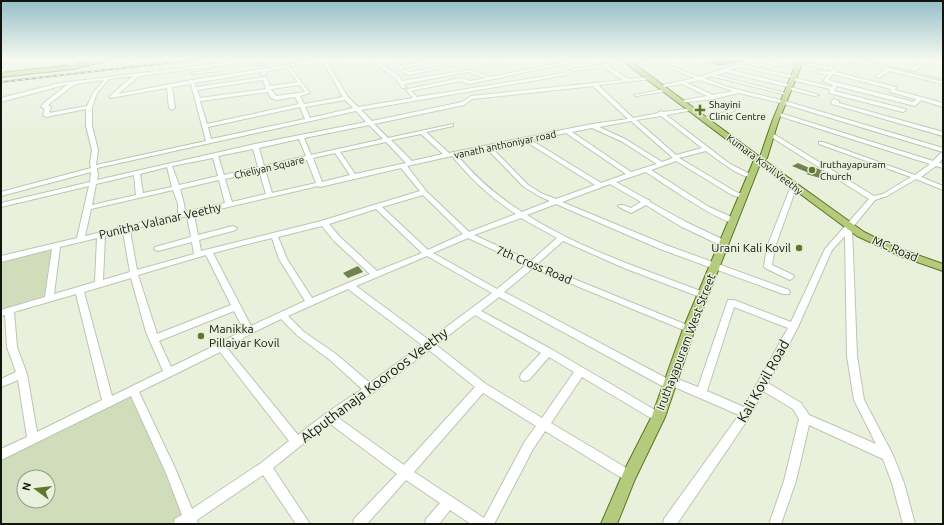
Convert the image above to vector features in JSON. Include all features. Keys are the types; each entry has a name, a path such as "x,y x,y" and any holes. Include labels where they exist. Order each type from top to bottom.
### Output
{"main road":[{"name":"Kumara Kovil Veethy","path":"656,84 840,219 846,229"},
{"name":"Iruthayapuram West Street","path":"609,524 629,476 658,417 669,382 723,243 751,176 760,160 763,158 770,134 791,85"},
{"name":"MC Road","path":"846,229 943,268"}],"street":[{"path":"1,100 64,84"},
{"path":"73,84 46,104 44,107 48,107 46,115 89,107"},
{"path":"81,239 94,182 95,150 89,126 89,107 95,93 103,84"},
{"path":"127,84 112,97 183,84"},
{"path":"192,84 206,126 209,141"},
{"path":"194,89 230,84"},
{"path":"267,84 273,97 276,98 308,93 301,84"},
{"path":"198,100 298,84"},
{"path":"337,84 346,98 402,153 411,164"},
{"path":"402,84 417,100"},
{"path":"408,90 439,84"},
{"path":"1,194 94,168 308,119 358,109 512,84"},
{"path":"594,84 626,113 630,119 676,158 734,194 743,196"},
{"path":"1,205 94,182 255,146 464,103 471,98 600,84"},
{"path":"636,95 681,84"},
{"path":"684,84 714,97"},
{"path":"715,84 738,92 783,102 943,150"},
{"path":"779,84 835,86 915,104 920,98"},
{"path":"784,84 791,85"},
{"path":"787,84 817,95"},
{"path":"830,84 835,86"},
{"path":"877,84 894,88 892,91 943,105"},
{"path":"169,86 172,108"},
{"path":"835,86 831,92 903,110"},
{"path":"464,92 471,98"},
{"path":"682,102 738,92"},
{"path":"297,95 308,119"},
{"path":"206,126 301,105 346,98"},
{"path":"834,101 837,102 834,103 943,134"},
{"name":"vanath anthoniyar road","path":"320,185 526,139 691,109"},
{"path":"703,118 725,114 732,110"},
{"path":"660,114 728,165 751,176"},
{"path":"778,114 943,166"},
{"name":"Cheliyan Square","path":"88,208 451,125"},
{"path":"592,126 623,140 661,164"},
{"path":"567,131 631,175"},
{"path":"422,132 450,155 505,205 561,239 703,296"},
{"path":"770,134 873,200"},
{"path":"301,137 308,158 320,185"},
{"path":"526,139 600,185"},
{"path":"821,143 943,188"},
{"path":"255,146 270,196"},
{"path":"488,147 526,186 556,202 663,247 786,292"},
{"path":"1,455 221,347 249,331 349,285 405,263 468,235 600,185 705,149"},
{"path":"336,151 354,177"},
{"name":"Kali Kovil Road","path":"669,524 746,413 793,327 828,249 873,200 916,177 934,164 943,154"},
{"path":"215,155 220,178 229,205"},
{"path":"169,165 195,239 198,255"},
{"name":"7th Cross Road","path":"403,166 424,192 468,235 531,264 689,329"},
{"path":"646,169 707,208 733,221"},
{"path":"137,173 140,197"},
{"path":"612,182 647,201 683,224 723,243"},
{"name":"Punitha Valanar Veethy","path":"1,259 186,214 320,185"},
{"path":"790,277 768,266 771,247 794,186"},
{"path":"33,439 22,374 12,347 5,312 208,252 324,222 424,192"},
{"path":"621,206 632,211 647,201"},
{"path":"377,206 427,253 498,293 669,382 701,393 746,413"},
{"path":"324,222 337,239 375,274"},
{"path":"158,249 233,228"},
{"path":"126,229 134,274 154,339 169,373"},
{"path":"846,229 852,356 859,400 887,455 898,483 909,524"},
{"path":"99,284 100,235"},
{"path":"274,235 283,259 311,302"},
{"name":"Atputhanaja Kooroos Veethy","path":"187,522 265,467 329,417 370,389 428,344 475,311 561,239"},
{"path":"49,299 56,245"},
{"path":"208,252 235,307 249,331"},
{"path":"349,285 428,344 482,387 629,476"},
{"path":"79,290 108,402"},
{"path":"701,393 731,302 793,327"},
{"path":"154,339 235,307"},
{"path":"475,311 658,417"},
{"path":"282,315 301,334 333,357 370,389"},
{"path":"221,347 297,442"},
{"path":"525,377 548,352"},
{"path":"488,524 529,445 580,371"},
{"path":"1,383 22,374"},
{"path":"762,385 797,406 805,418 887,455"},
{"path":"359,524 404,472 482,387"},
{"path":"133,390 171,472 187,522"},
{"path":"329,417 404,472 482,524"},
{"path":"776,524 790,482 805,418"},
{"path":"265,467 304,524"},
{"path":"431,524 449,501"}],"green space":[{"path":"52,248 47,297 1,312 1,260"},
{"path":"131,395 183,515 170,524 1,524 1,459"}],"building":[{"name":"Iruthayapuram Church","path":"798,163 814,170 816,168 821,170 822,171 820,172 825,174 820,178 806,174 809,173 792,166"},
{"path":"358,266 363,272 348,278 343,273"}],"place":[{"name":"Shayini Clinic Centre","path":"700,110"},
{"name":"Iruthayapuram Church","path":"812,170"},
{"name":"Urani Kali Kovil","path":"799,248"},
{"name":"Manikka Pillaiyar Kovil","path":"201,336"}]}
